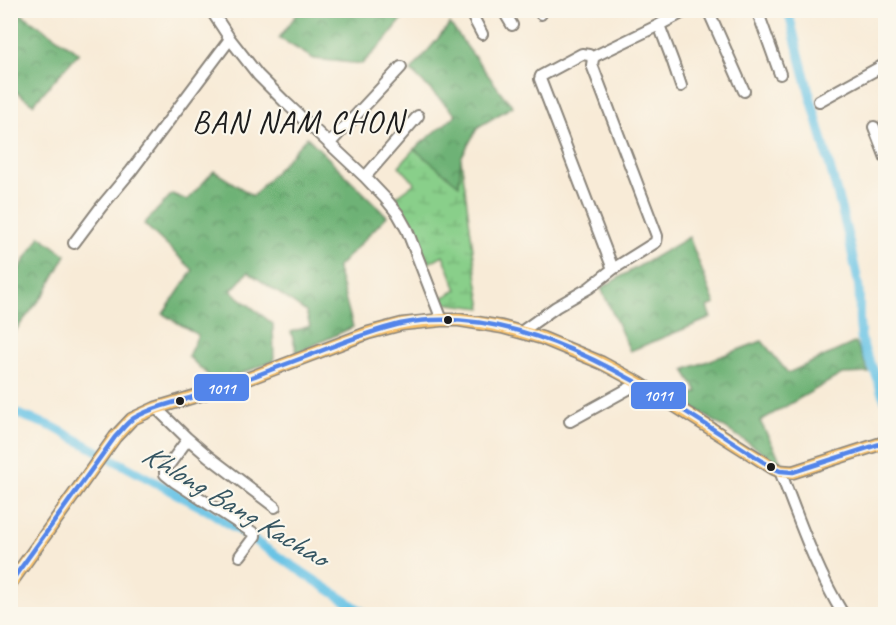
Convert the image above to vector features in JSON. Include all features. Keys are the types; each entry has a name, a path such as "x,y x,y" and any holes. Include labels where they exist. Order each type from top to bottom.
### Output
{"main road":[{"path":"10,584 14,569 115,437 132,419 156,408 226,387 369,333 402,324 442,320 483,323 565,346 639,383 752,456 780,471 793,472 885,442"}],"street":[{"path":"211,10 258,75 365,177 398,214 407,230 442,320"},
{"path":"476,10 472,15 482,34"},
{"path":"503,10 512,26"},
{"path":"521,332 556,307 589,288 613,268 656,242 657,236 592,64 595,56 662,19 687,10"},
{"path":"708,10 744,91"},
{"path":"757,10 780,74"},
{"path":"662,19 681,86"},
{"path":"74,243 230,39"},
{"path":"593,59 589,55 582,54 541,76 540,79 613,268"},
{"path":"819,101 885,64"},
{"path":"329,144 401,67"},
{"path":"365,177 418,116"},
{"path":"874,127 885,158"},
{"path":"570,421 639,383"},
{"path":"156,408 208,456 275,507"},
{"path":"188,439 165,470 165,474 255,534 240,556"},
{"path":"780,471 815,558 843,615"}],"green space":[{"path":"11,10 17,11 79,53 33,104 11,88"},
{"path":"300,10 409,11 362,64 314,59 279,38"},
{"path":"450,24 513,106 478,127 461,158 459,186 414,149 456,115 411,71"},
{"path":"307,137 387,216 337,268 353,327 297,353 291,332 310,326 306,312 248,272 231,291 273,324 274,361 216,383 188,356 198,335 163,314 193,270 144,224 172,194 187,200 214,171 253,196"},
{"path":"414,149 459,185 461,158 482,308 443,303 442,298 457,290 443,255 427,264 393,199 415,183 399,166"},
{"path":"40,236 66,255 45,293 11,336 11,282"},
{"path":"689,237 715,304 707,307 711,318 630,351 601,288"},
{"path":"762,341 788,373 856,342 869,373 842,374 760,421 783,465 679,399 698,392 684,370"}],"waterway":[{"path":"788,10 851,248 859,288 859,322 862,341 886,401"},
{"name":"Khlong Bang Kachao","path":"10,411 53,427 212,513 366,614"}],"transit line":[{"name":"1011","path":"10,583 115,437 134,418 169,404 231,385 357,337 400,324 449,320 498,326 548,340 596,361 644,386 780,471 793,472 886,442"}],"district":[{"name":"BAN NAM CHON","path":"298,121"}]}
